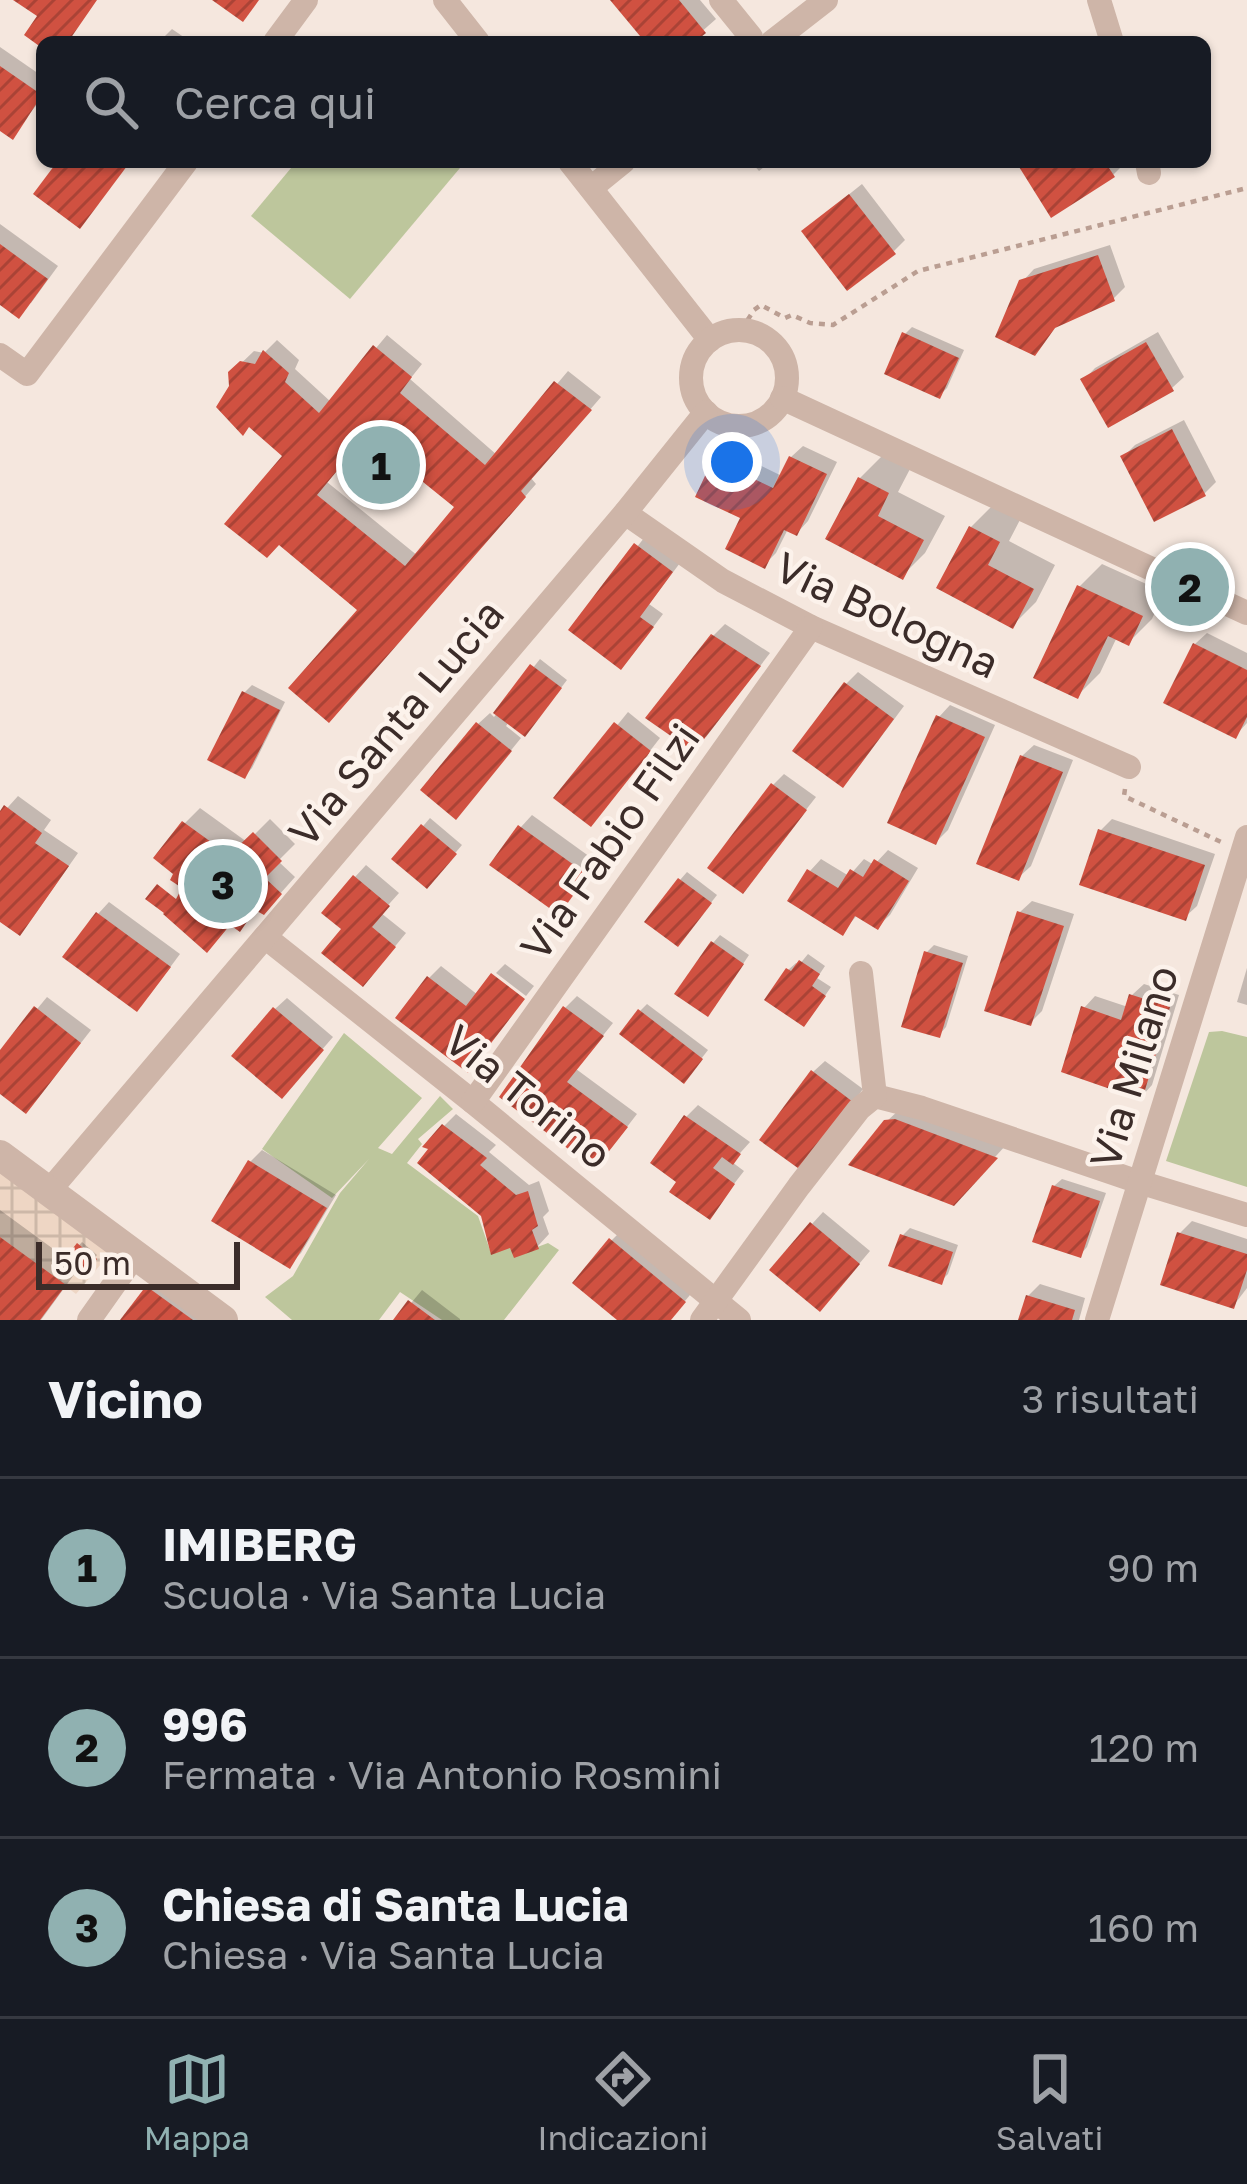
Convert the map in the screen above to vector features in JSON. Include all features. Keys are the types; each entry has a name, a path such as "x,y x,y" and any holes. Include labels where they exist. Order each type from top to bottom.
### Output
{"street":[{"path":"279,36 306,0"},
{"path":"445,0 473,36"},
{"path":"722,0 759,36"},
{"path":"767,36 826,0"},
{"path":"1099,0 1110,36"},
{"path":"0,355 28,374 182,168"},
{"path":"576,168 710,340"},
{"path":"591,188 616,168"},
{"path":"745,323 779,351 788,376 782,398 769,415 749,424 728,424 706,412 695,396 691,378 695,359 710,340 745,323"},
{"path":"782,398 1247,613"},
{"name":"Via Santa Lucia","path":"49,1191 706,412"},
{"name":"Via Bologna","path":"625,513 722,581 811,627 1129,767"},
{"name":"Via Fabio Filzi","path":"473,1102 811,627"},
{"name":"Via Milano","path":"1097,1320 1245,845"},
{"name":"Via Torino","path":"265,937 473,1102 709,1311 739,1320"},
{"path":"861,973 875,1096"},
{"path":"709,1311 847,1124 875,1096 1247,1215"},
{"path":"0,1155 223,1320"},
{"path":"100,1316 135,1255"}],"path":[{"path":"745,323 761,304 785,318 792,314 810,323 833,325 918,271 1247,188"},
{"path":"1129,767 1124,796 1245,845"}],"green space":[{"path":"291,168 460,168 350,299 251,216"},
{"path":"1209,1032 1247,1037 1247,1187 1166,1161"},
{"path":"344,1033 422,1098 378,1148 392,1154 440,1096 453,1109 418,1139 422,1144 407,1163 478,1216 491,1253 509,1247 516,1255 548,1243 559,1250 504,1320 442,1320 400,1292 379,1320 292,1320 265,1297 293,1276 340,1193 369,1159 332,1198 262,1149"}],"shaded area":[{"path":"0,1169 111,1252 76,1294 0,1237"}],"building":[{"path":"13,0 97,0 72,36 36,36 36,44 24,35 37,16"},
{"path":"212,0 259,0 243,22"},
{"path":"610,0 679,0 706,33 702,36 640,36"},
{"path":"0,66 36,91 36,104 13,140 0,131"},
{"path":"52,168 126,168 80,229 33,194"},
{"path":"1020,168 1109,168 1115,177 1051,218"},
{"path":"849,194 896,254 847,291 801,231"},
{"path":"0,244 48,279 19,319 0,305"},
{"path":"1098,255 1115,301 1055,328 1035,356 995,337 1019,280"},
{"path":"902,332 959,358 940,399 884,374"},
{"path":"1146,342 1174,391 1108,428 1080,379"},
{"path":"373,345 412,377 400,393 485,465 554,381 592,410 521,491 526,497 329,723 288,688 357,610 279,545 267,558 224,524 282,456 249,427 243,436 216,407 229,386 228,372 240,361 255,364 263,350 289,373 285,382 319,413","holes":["366,436 454,507 405,566 317,495"]},
{"path":"1172,429 1206,496 1154,522 1120,456"},
{"path":"789,456 827,474 797,536 784,530 765,569 725,549 740,518 695,497 713,459 773,488"},
{"path":"858,477 889,493 878,516 924,540 903,580 825,539"},
{"path":"969,526 1000,542 988,565 1034,589 1013,629 936,588"},
{"path":"634,543 673,572 640,617 654,627 621,670 568,630"},
{"path":"1077,585 1143,616 1129,646 1108,636 1078,699 1033,678"},
{"path":"711,634 761,666 694,752 645,718"},
{"path":"1193,643 1247,670 1247,717 1236,739 1163,703"},
{"path":"530,664 562,688 525,737 493,713"},
{"path":"844,682 894,719 843,788 792,751"},
{"path":"242,691 280,710 245,779 207,760"},
{"path":"936,715 985,737 936,845 887,823"},
{"path":"476,722 512,751 456,820 420,790"},
{"path":"614,722 651,751 591,827 553,798"},
{"path":"1020,755 1063,772 1019,881 976,864"},
{"path":"771,783 807,810 743,894 707,868"},
{"path":"4,805 42,833 35,843 69,866 20,936 0,922 0,811"},
{"path":"182,821 229,855 253,832 282,861 265,878 282,894 264,915 255,910 240,932 230,925 207,953 145,899 157,884 176,899 182,888 153,858"},
{"path":"421,824 457,854 427,889 391,859"},
{"path":"518,825 588,875 559,915 489,865"},
{"path":"1098,829 1205,865 1186,921 1079,885"},
{"path":"874,859 909,881 878,930 855,916 843,936 787,901 807,869 838,888 850,869 863,877"},
{"path":"353,875 390,906 372,927 396,947 363,987 321,953 341,929 321,913"},
{"path":"678,878 712,903 678,947 644,922"},
{"path":"1017,911 1064,926 1031,1026 984,1011"},
{"path":"96,912 171,967 137,1012 62,957"},
{"path":"711,941 744,964 708,1017 674,994"},
{"path":"924,951 963,963 940,1038 901,1027"},
{"path":"799,960 820,974 812,986 826,996 804,1027 764,1000 786,968 791,971"},
{"path":"491,973 525,999 468,1073 395,1018 427,976 466,1006"},
{"path":"1129,994 1170,1007 1142,1100 1061,1072 1081,1006 1121,1020"},
{"path":"34,1006 81,1043 26,1114 0,1094 0,1050"},
{"path":"563,1006 604,1036 567,1082 628,1127 595,1169 499,1097"},
{"path":"273,1007 324,1050 282,1099 231,1056"},
{"path":"638,1009 703,1059 684,1084 619,1034"},
{"path":"811,1070 853,1102 802,1171 759,1140"},
{"path":"684,1115 741,1154 733,1165 722,1157 713,1168 735,1184 710,1220 669,1192 676,1182 650,1163"},
{"path":"895,1119 998,1158 954,1206 848,1165 884,1120"},
{"path":"442,1124 487,1158 480,1165 516,1195 528,1191 539,1249 514,1258 510,1248 491,1255 481,1216 417,1163 428,1149 422,1147"},
{"path":"248,1160 327,1208 290,1269 211,1221"},
{"path":"1052,1185 1100,1201 1081,1258 1032,1242"},
{"path":"810,1222 860,1264 820,1312 769,1270"},
{"path":"1177,1232 1247,1254 1247,1270 1234,1309 1160,1285"},
{"path":"900,1234 953,1252 942,1285 888,1266"},
{"path":"0,1237 66,1285 40,1320 0,1320"},
{"path":"609,1238 686,1302 671,1320 617,1320 572,1283"},
{"path":"77,1243 97,1259 85,1273 66,1257"},
{"path":"146,1286 193,1320 120,1320"},
{"path":"1026,1295 1075,1310 1072,1320 1018,1320"},
{"path":"408,1300 435,1320 393,1320"}],"place":[{"name":"IMIBERG","path":"381,465"},
{"name":"996","path":"1190,587"},
{"name":"Chiesa di Santa Lucia","path":"223,884"}]}
